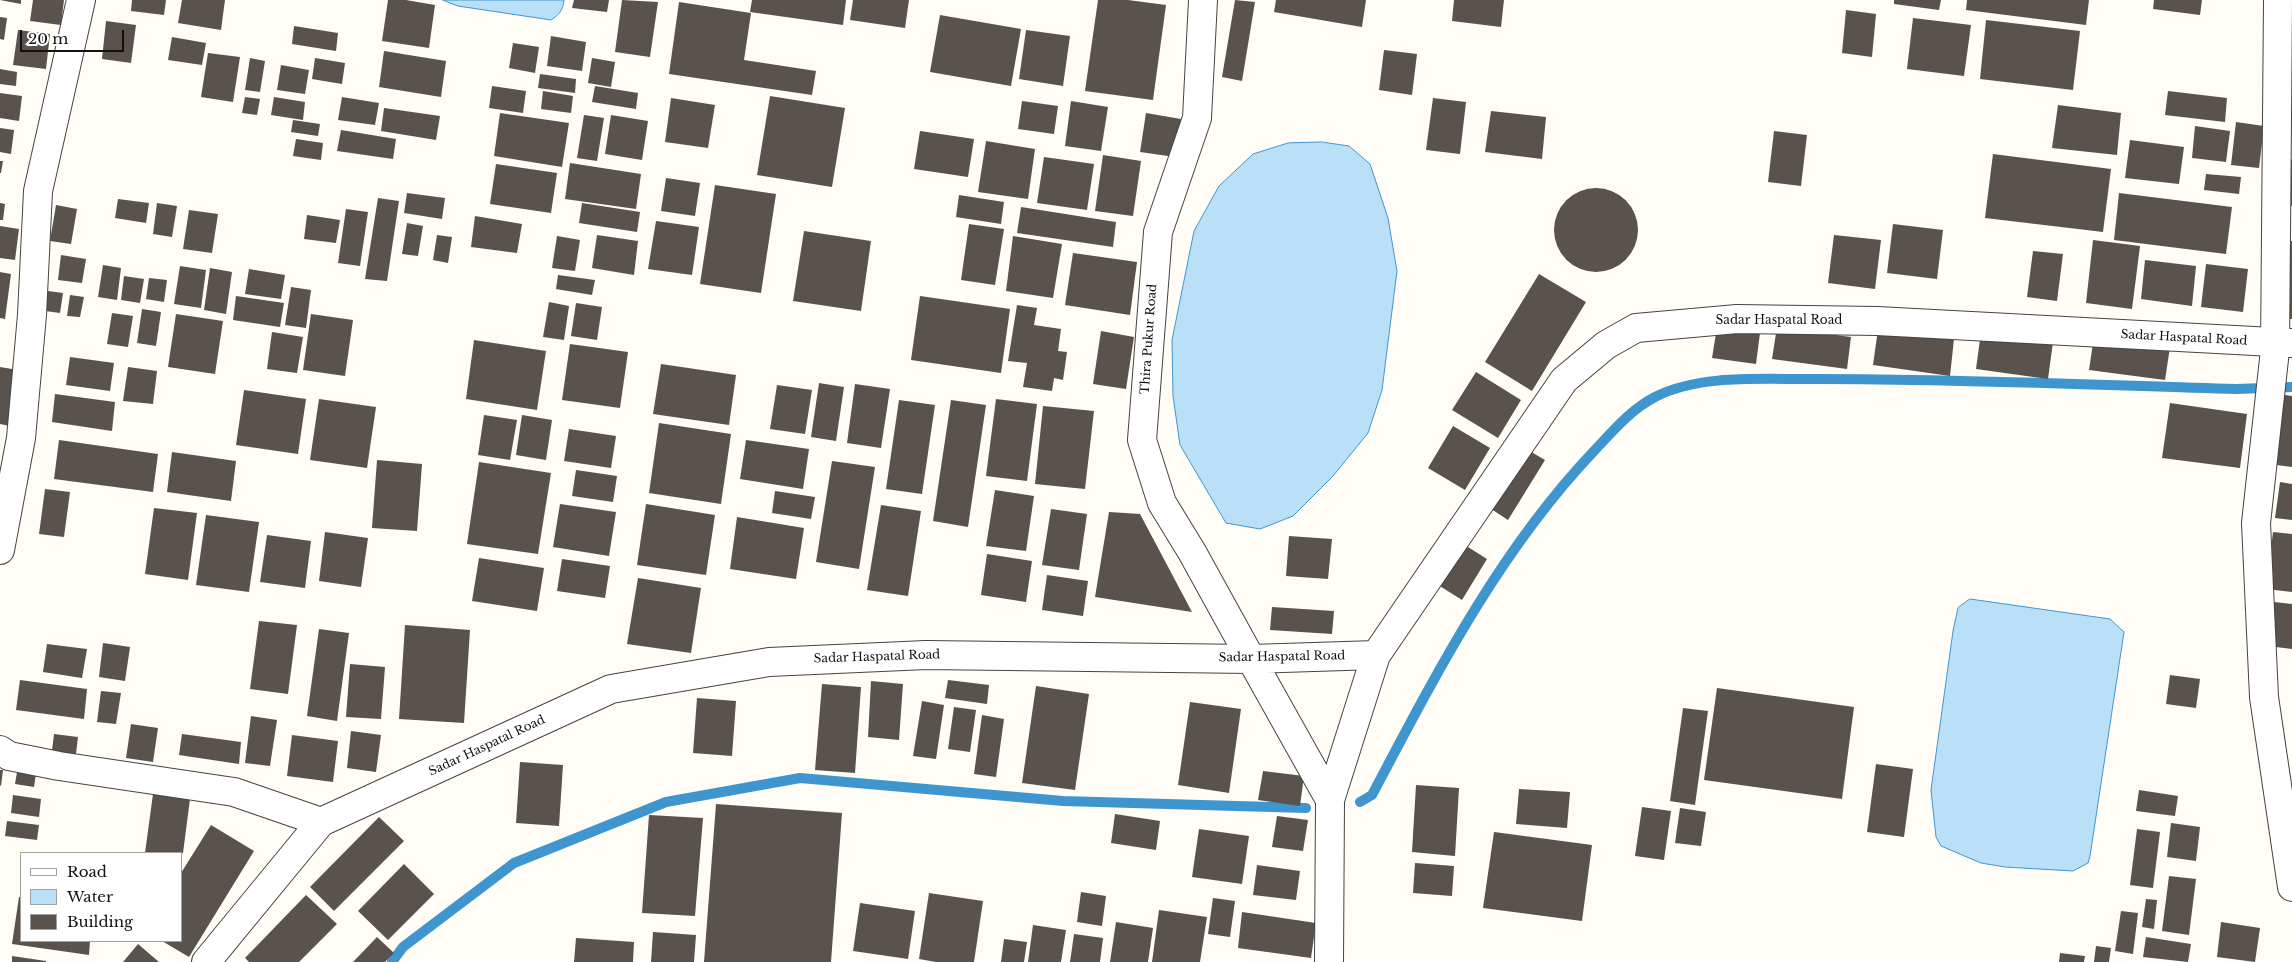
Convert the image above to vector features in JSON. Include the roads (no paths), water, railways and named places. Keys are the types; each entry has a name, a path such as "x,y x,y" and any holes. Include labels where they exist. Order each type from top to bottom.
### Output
{"street":[{"path":"0,550 10,436 32,316 38,191 81,0"},
{"name":"Thira Pukur Road","path":"1203,0 1197,118 1158,232 1142,440 1162,503 1192,552 1330,800"},
{"path":"2278,0 2280,345 2269,413 2256,522 2263,687 2292,887"},
{"name":"Sadar Haspatal Road","path":"206,962 321,822 611,689 769,662 926,654 1251,659 1376,655 1564,380 1606,345 1636,328 1737,319 1877,321 2280,345"},
{"path":"1329,962 1330,800 1376,655"},
{"path":"0,750 9,756 59,766 234,792 321,822"}],"water":[{"path":"443,0 564,0 560,12 551,20 458,6"},
{"path":"1322,142 1349,146 1370,164 1388,218 1397,271 1382,390 1368,433 1333,476 1293,516 1260,529 1226,523 1180,445 1173,396 1172,340 1194,231 1219,186 1253,154 1288,143"},
{"path":"1970,599 2110,619 2124,632 2090,856 2088,863 2073,871 2005,867 1981,863 1941,846 1936,837 1931,790 1953,631 1958,608"}],"waterway":[{"path":"1360,802 1372,795 1445,659 1471,615 1528,530 1560,490 1615,429 1638,408 1655,397 1673,389 1693,384 1735,379 2028,382 2236,389 2292,387"},
{"path":"392,962 403,947 514,863 666,802 800,778 1063,801 1306,808"}]}
